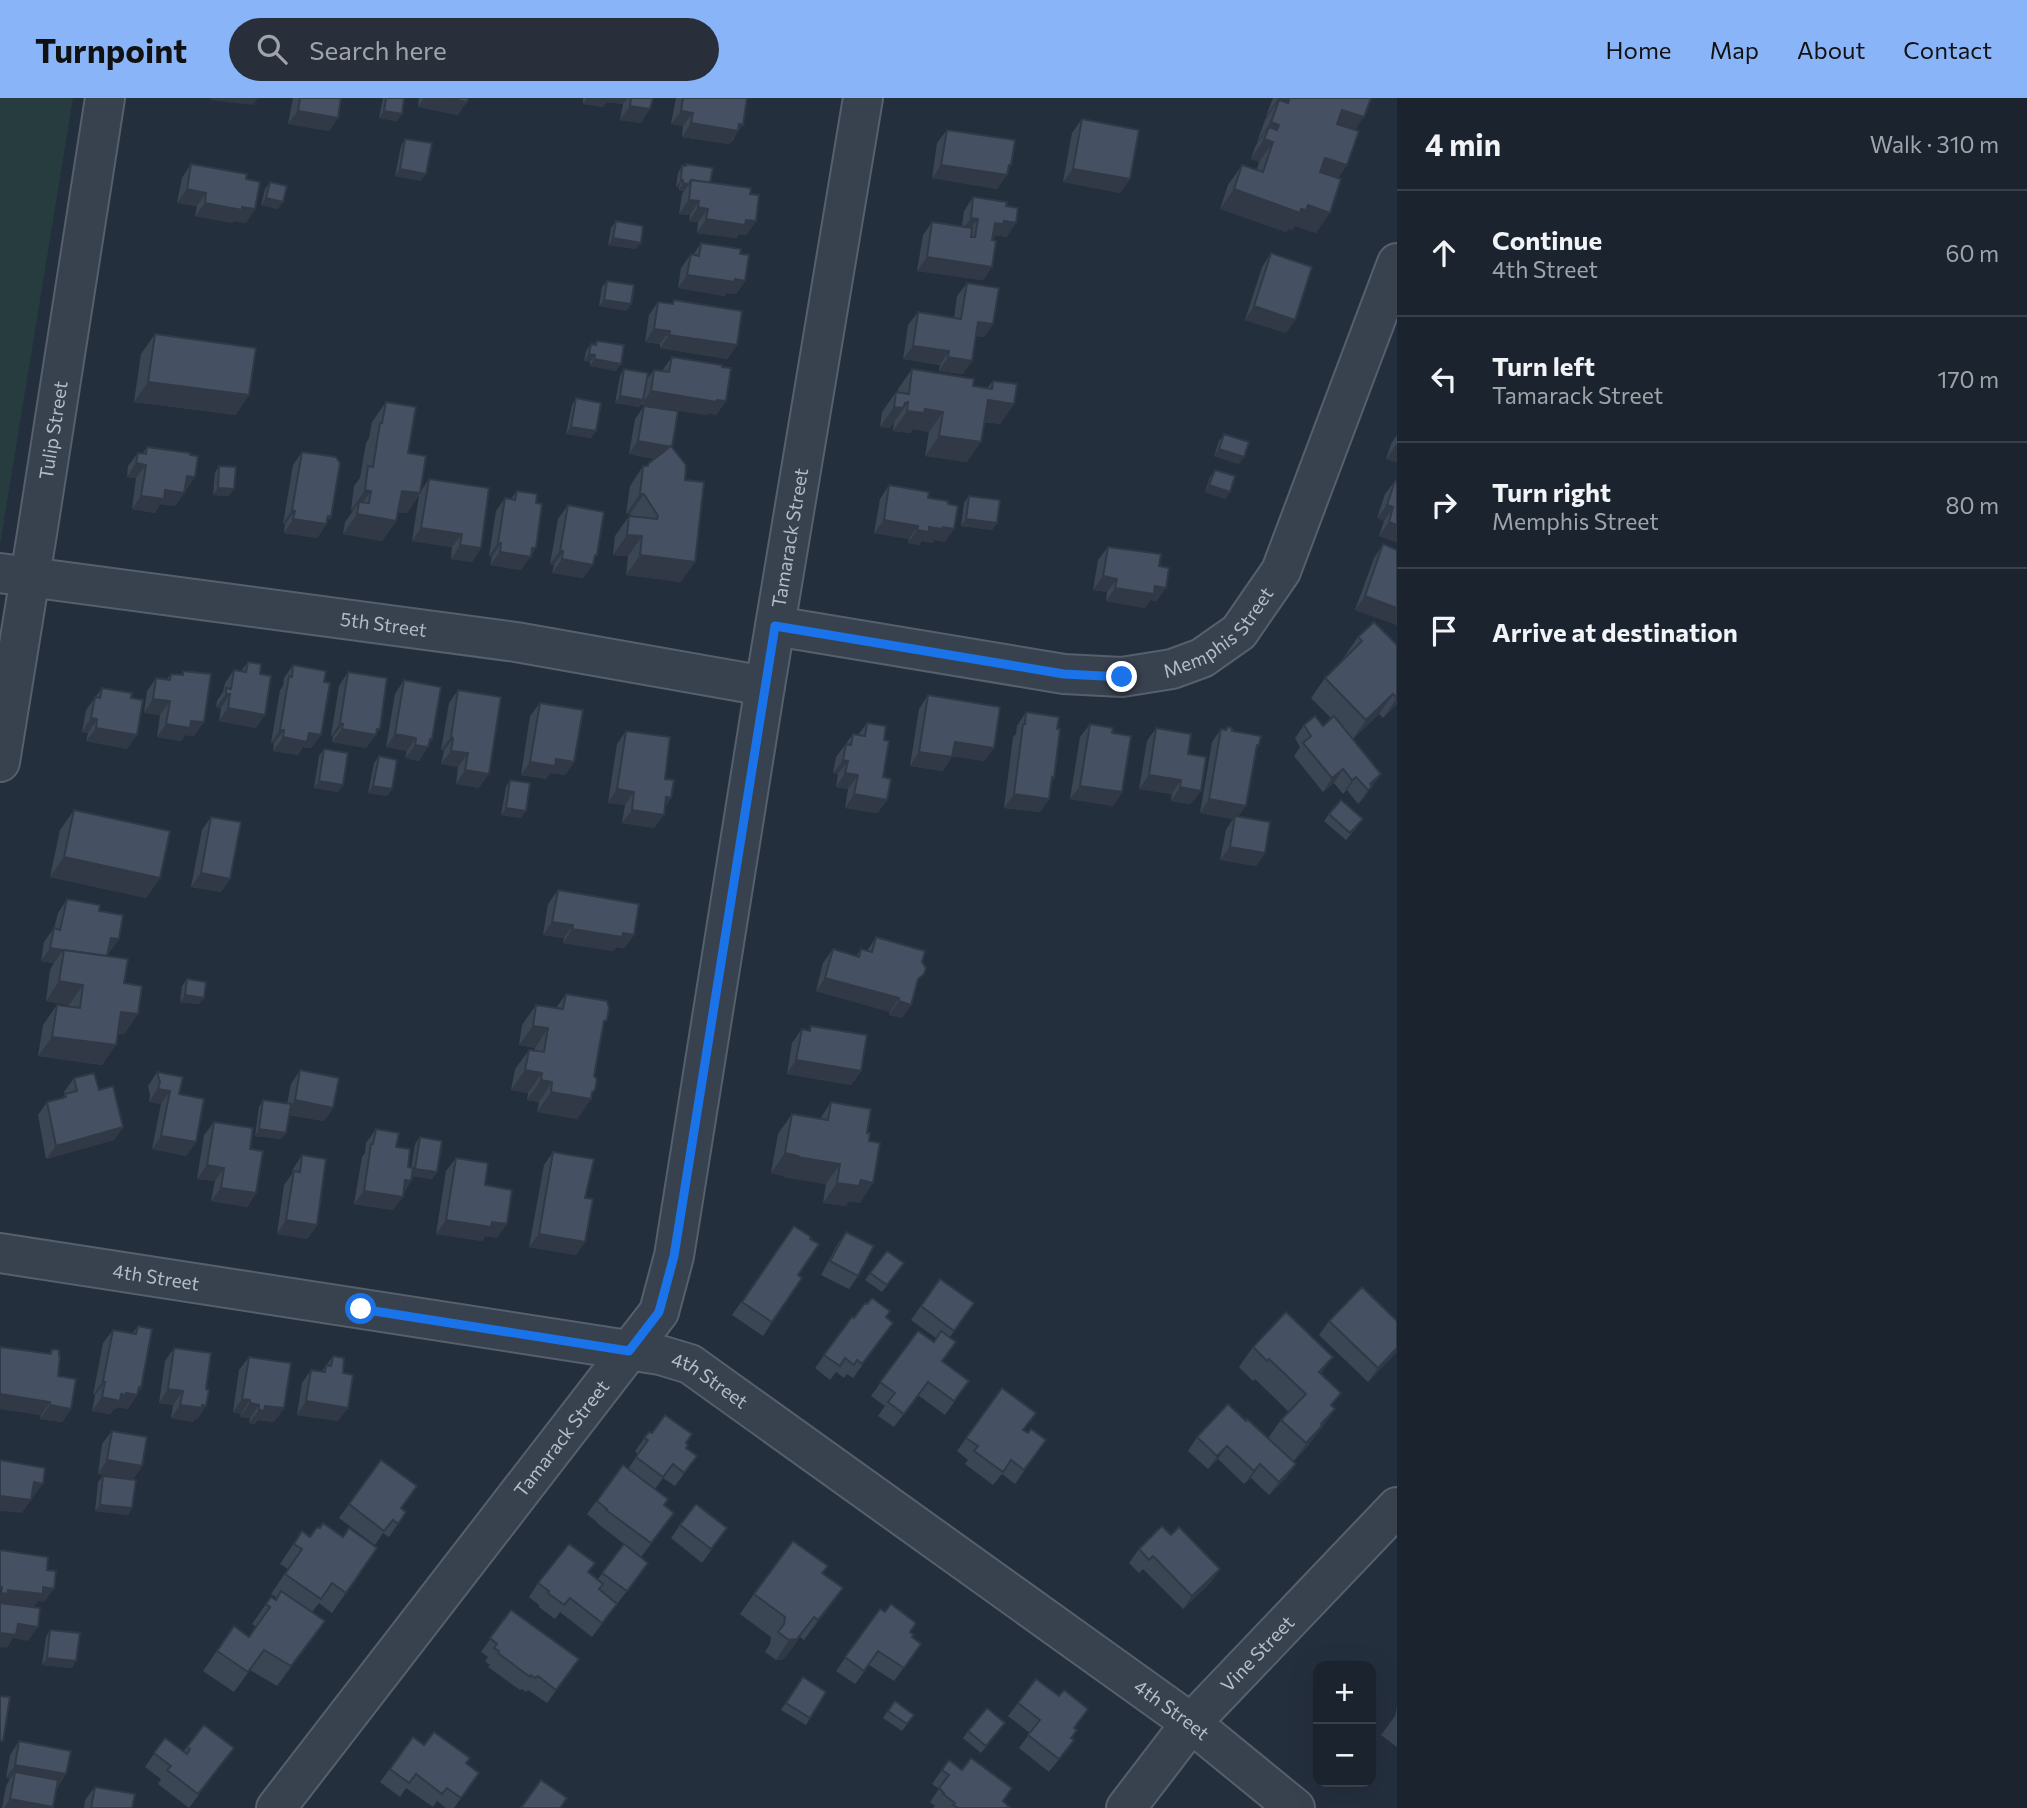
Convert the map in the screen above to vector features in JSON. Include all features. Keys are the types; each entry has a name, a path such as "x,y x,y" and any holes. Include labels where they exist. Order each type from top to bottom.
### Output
{"street":[{"name":"Tulip Street","path":"0,762 16,575 60,384 105,98"},
{"name":"Tamarack Street","path":"283,1805 659,1312 674,1256 863,98"},
{"name":"Memphis Street","path":"775,626 1064,674 1122,677 1172,669 1202,658 1239,632 1281,571 1397,263"},
{"name":"5th Street","path":"16,575 516,642 765,686"},
{"name":"4th Street","path":"0,1253 660,1355 690,1364 1191,1723 1295,1808"},
{"name":"Vine Street","path":"1126,1808 1191,1723 1397,1507"}],"green space":[{"path":"0,98 73,98 0,545"}],"building":[{"path":"300,98 341,98 338,118 298,111"},
{"path":"386,98 404,98 402,114 384,111"},
{"path":"448,98 468,98 467,102"},
{"path":"631,98 653,98 650,109 630,106"},
{"path":"683,98 747,98 743,125 739,124 738,131 691,123 693,113 681,111"},
{"path":"1284,98 1371,98 1364,117 1342,110 1337,124 1359,131 1347,165 1325,158 1320,172 1341,179 1330,213 1308,205 1306,210 1301,209 1300,213 1234,189 1242,165 1263,172 1273,142 1264,139 1269,127 1277,130 1279,125 1271,122 1279,100 1288,103 1289,100"},
{"path":"1082,119 1139,130 1130,179 1073,169"},
{"path":"947,130 1015,140 1007,175 941,165"},
{"path":"405,139 432,143 426,174 400,169"},
{"path":"191,164 247,174 246,179 260,182 255,209 242,207 242,210 205,203 206,193 187,189"},
{"path":"686,164 713,168 710,183 691,180 689,184 683,183 682,166"},
{"path":"691,180 751,188 750,194 759,195 756,221 746,220 745,225 706,219 708,209 698,207 699,201 689,200"},
{"path":"270,182 287,186 283,202 266,198"},
{"path":"973,197 1007,202 1006,206 1018,208 1016,223 995,223 992,240 996,241 992,267 927,257 932,222 972,228 971,237 975,237 978,219 971,218"},
{"path":"616,221 643,226 641,243 613,238"},
{"path":"701,243 741,249 740,254 749,255 745,281 687,275 691,254 699,256"},
{"path":"1271,253 1312,267 1295,320 1254,306"},
{"path":"607,281 634,285 631,304 604,300"},
{"path":"967,283 999,288 993,324 978,322 972,361 948,357 949,351 913,346 918,312 961,319"},
{"path":"674,300 742,311 737,345 669,335 670,331 654,329 658,302 673,304"},
{"path":"155,334 256,348 249,395 148,382"},
{"path":"597,341 624,345 621,364 594,359 595,355 589,354 591,344 596,345"},
{"path":"672,357 731,368 726,401 717,402 651,391 654,370 669,372"},
{"path":"624,369 648,373 643,400 620,396"},
{"path":"912,369 974,379 973,386 992,389 993,381 1017,384 1014,404 988,400 981,442 939,436 943,412 925,409 924,413 907,411 908,402 903,408 894,407 896,392 909,394"},
{"path":"576,398 601,403 596,431 571,427"},
{"path":"386,402 416,407 408,453 426,456 420,493 402,491 396,521 357,514 359,502 369,503 371,491 365,490 368,466 373,467"},
{"path":"644,406 678,411 672,447 638,441"},
{"path":"1224,434 1249,442 1244,457 1219,449"},
{"path":"671,446 686,465 685,480 704,482 695,562 640,555 642,536 627,535 629,516 657,519 658,516 644,494 640,494 643,466 648,466"},
{"path":"147,447 198,456 195,477 187,476 184,493 165,490 164,499 141,496 146,465 136,463 138,453 146,454"},
{"path":"302,452 336,457 340,463 331,517 328,516 326,524 293,519 295,511 292,510"},
{"path":"219,466 236,467 234,489 218,488"},
{"path":"1215,470 1235,476 1230,492 1209,485"},
{"path":"429,479 489,488 481,548 460,545 462,534 421,528"},
{"path":"1395,481 1397,525 1389,522 1393,507 1387,505"},
{"path":"889,485 929,492 928,498 948,501 948,504 958,506 954,529 929,527 929,532 917,530 918,526 884,520"},
{"path":"517,491 537,494 536,503 542,504 536,548 532,548 531,557 500,552 501,543 498,543 505,498 515,500"},
{"path":"969,496 1000,500 997,523 966,519"},
{"path":"568,505 604,512 593,565 562,559 563,551 560,551"},
{"path":"1383,544 1397,550 1397,608 1365,596"},
{"path":"1108,547 1161,554 1159,566 1169,568 1166,588 1155,586 1154,594 1115,588 1117,579 1103,576"},
{"path":"1374,622 1397,645 1397,698 1393,694 1366,720 1325,678 1362,641 1358,637"},
{"path":"248,662 261,664 260,674 271,676 265,715 228,708 230,694 226,694 226,688 231,689 234,670 246,672"},
{"path":"293,665 326,671 324,682 330,683 321,735 309,733 307,742 283,737 284,730 280,730"},
{"path":"183,671 211,674 204,722 191,721 190,728 166,724 170,701 153,699 156,678 170,680 171,674 183,675"},
{"path":"348,672 387,678 380,729 377,729 376,735 342,729 343,724 340,723"},
{"path":"404,680 441,687 432,739 428,747 415,745 416,738 395,734"},
{"path":"102,688 132,693 131,698 143,700 137,735 96,728 97,719 91,718 95,697 100,698"},
{"path":"458,690 501,697 489,774 465,770 468,753 451,751"},
{"path":"928,695 1000,707 994,748 955,742 952,757 919,752"},
{"path":"540,703 583,710 574,762 556,759 555,766 530,762"},
{"path":"1026,712 1059,717 1057,729 1060,729 1049,799 1014,794"},
{"path":"1315,716 1323,726 1334,716 1381,774 1370,784 1372,787 1368,790 1356,777 1352,780 1343,769 1332,778 1303,743 1311,736 1304,725"},
{"path":"867,723 886,726 884,740 889,741 883,777 891,779 887,800 854,794 858,775 845,773 848,761 843,760 846,744 851,745 853,734 865,736"},
{"path":"1090,724 1113,728 1112,733 1131,736 1122,792 1080,786"},
{"path":"1227,727 1232,728 1232,731 1261,736 1246,806 1209,799 1221,729 1226,730"},
{"path":"1156,728 1191,734 1188,754 1206,757 1201,791 1180,787 1181,780 1149,775"},
{"path":"626,731 670,737 665,779 674,780 671,798 666,797 664,815 632,810 634,792 617,789"},
{"path":"324,749 348,753 343,785 319,781"},
{"path":"379,756 397,760 392,789 373,786"},
{"path":"510,780 530,783 526,811 506,808"},
{"path":"1341,800 1363,819 1350,833 1329,814"},
{"path":"74,810 170,831 160,878 64,857"},
{"path":"1235,816 1270,822 1265,853 1230,847"},
{"path":"211,817 241,822 230,879 201,873"},
{"path":"558,890 639,904 634,935 623,933 622,937 572,929 573,925 552,922"},
{"path":"67,899 100,905 99,911 123,915 119,939 111,938 107,956 50,948 54,928 60,930"},
{"path":"876,937 925,951 922,962 926,968 918,979 911,1005 899,1001 899,998 825,978 833,949 859,957 861,949 872,952"},
{"path":"64,950 128,959 124,983 142,986 138,1014 121,1012 116,1045 52,1037 57,1005 80,1008 83,985 59,981"},
{"path":"187,979 206,982 204,998 185,995"},
{"path":"566,994 607,1001 609,1008 607,1020 604,1021 594,1076 597,1079 591,1099 551,1092 552,1082 541,1080 542,1073 525,1070 529,1050 544,1052 548,1028 533,1026 536,1005 563,1009"},
{"path":"811,1026 867,1035 861,1071 796,1060 802,1029 810,1031"},
{"path":"300,1070 339,1078 333,1108 295,1100"},
{"path":"157,1072 183,1077 179,1094 204,1099 196,1142 161,1136 170,1091 158,1089 160,1082"},
{"path":"94,1073 99,1090 113,1086 123,1127 56,1146 47,1102 77,1091 74,1078"},
{"path":"263,1100 291,1104 286,1133 259,1129"},
{"path":"831,1102 871,1109 867,1133 870,1133 869,1141 880,1143 873,1183 861,1180 859,1186 837,1183 840,1164 785,1153 792,1114 828,1120"},
{"path":"214,1122 253,1128 250,1149 263,1151 256,1193 221,1188 224,1168 207,1165"},
{"path":"376,1129 399,1133 396,1147 410,1149 408,1167 413,1168 411,1181 405,1180 403,1197 364,1191"},
{"path":"420,1137 442,1141 437,1172 415,1169"},
{"path":"553,1152 594,1159 585,1198 593,1199 585,1242 539,1234"},
{"path":"302,1155 326,1159 317,1225 286,1220 294,1171 300,1172"},
{"path":"456,1158 488,1163 485,1185 512,1190 507,1224 492,1222 491,1227 446,1220"},
{"path":"794,1226 819,1244 798,1275 802,1278 772,1322 742,1302"},
{"path":"846,1232 874,1246 858,1276 830,1261"},
{"path":"887,1251 904,1263 887,1285 870,1273"},
{"path":"940,1279 974,1303 954,1331 921,1306"},
{"path":"1362,1287 1397,1321 1397,1348 1378,1368 1329,1321"},
{"path":"872,1298 890,1311 886,1317 893,1323 862,1364 857,1360 854,1365 845,1358 840,1366 824,1355 852,1317 854,1318"},
{"path":"1286,1312 1333,1357 1319,1372 1341,1393 1331,1405 1335,1409 1306,1443 1281,1420 1306,1394 1253,1347"},
{"path":"138,1326 152,1329 141,1388 139,1387 137,1395 121,1394 120,1401 102,1397 113,1330 136,1334"},
{"path":"918,1331 934,1342 941,1331 956,1342 942,1361 969,1381 954,1401 928,1382 904,1414 888,1402 895,1393 880,1382"},
{"path":"0,1347 51,1354 52,1349 59,1350 58,1376 76,1379 71,1409 50,1405 50,1402 0,1394"},
{"path":"174,1348 211,1353 206,1406 202,1405 202,1408 180,1405 183,1391 168,1389"},
{"path":"333,1356 344,1358 343,1373 353,1375 348,1408 306,1401 311,1370 325,1372 326,1365 331,1366"},
{"path":"249,1357 291,1363 284,1408 265,1406 264,1411 259,1410 259,1405 242,1399"},
{"path":"1002,1388 1036,1413 1023,1430 1028,1433 1031,1429 1046,1440 1024,1470 1011,1460 1003,1472 974,1451 978,1446 966,1438"},
{"path":"1228,1404 1296,1464 1279,1482 1260,1464 1254,1471 1227,1446 1217,1456 1197,1437"},
{"path":"665,1415 692,1434 686,1448 697,1456 684,1473 673,1464 663,1477 636,1457 648,1440 644,1438 649,1432 652,1433"},
{"path":"112,1431 147,1437 142,1466 107,1460"},
{"path":"0,1460 45,1468 43,1484 34,1482 31,1500 0,1496"},
{"path":"381,1460 417,1486 401,1508 406,1512 398,1524 393,1520 384,1531 349,1504"},
{"path":"623,1465 668,1499 664,1505 674,1513 651,1543 597,1501"},
{"path":"103,1476 136,1480 132,1508 100,1505"},
{"path":"696,1504 727,1528 711,1549 680,1525"},
{"path":"323,1523 343,1537 349,1528 377,1548 346,1593 332,1583 321,1599 285,1574 302,1549 294,1544 302,1531 310,1537"},
{"path":"1162,1526 1171,1535 1179,1527 1220,1569 1192,1596 1153,1556 1149,1560 1139,1549"},
{"path":"793,1541 828,1566 822,1573 843,1588 818,1620 814,1617 797,1639 789,1640 778,1632 785,1617 754,1594"},
{"path":"569,1544 595,1563 588,1572 603,1584 599,1589 617,1604 602,1623 570,1598 564,1605 538,1583"},
{"path":"624,1544 648,1563 627,1591 602,1573"},
{"path":"0,1550 48,1557 47,1570 56,1571 54,1589 43,1587 43,1594 8,1590 8,1594 1,1593"},
{"path":"281,1591 325,1621 291,1666 264,1650 248,1672 217,1651 234,1626 249,1637 270,1607 266,1604 271,1597 276,1600"},
{"path":"0,1603 40,1608 38,1627 18,1624 16,1635 0,1633"},
{"path":"891,1604 916,1623 910,1632 921,1644 904,1668 878,1651 864,1671 845,1657 880,1609 885,1612"},
{"path":"511,1610 579,1659 556,1690 538,1676 530,1677 494,1648 497,1644 490,1638"},
{"path":"50,1630 80,1633 76,1661 47,1658"},
{"path":"803,1677 826,1692 810,1718 786,1703"},
{"path":"1036,1679 1059,1696 1064,1690 1088,1709 1074,1728 1077,1730 1071,1738 1074,1740 1059,1759 1028,1735 1040,1720 1018,1703"},
{"path":"0,1696 10,1697 3,1741 0,1741"},
{"path":"895,1701 914,1715 907,1724 888,1711"},
{"path":"987,1708 1005,1723 986,1746 968,1731"},
{"path":"204,1725 234,1748 198,1794 167,1770 171,1766 154,1753 165,1738 187,1754 190,1749 187,1747"},
{"path":"434,1732 470,1758 466,1763 479,1773 461,1798 447,1788 442,1794 416,1774 409,1783 390,1769 413,1737 424,1745"},
{"path":"19,1741 71,1751 66,1774 15,1765"},
{"path":"971,1758 1012,1788 1003,1801 1010,1808 958,1808 943,1794 939,1788 949,1775 942,1770 949,1760 962,1770"},
{"path":"15,1772 58,1780 53,1807 10,1799"},
{"path":"541,1780 567,1798 560,1808 521,1808"},
{"path":"95,1787 135,1794 132,1808 91,1808"}],"route":[{"path":"361,1309 629,1351 659,1312 674,1256 775,626 1064,674 1122,677"}]}
